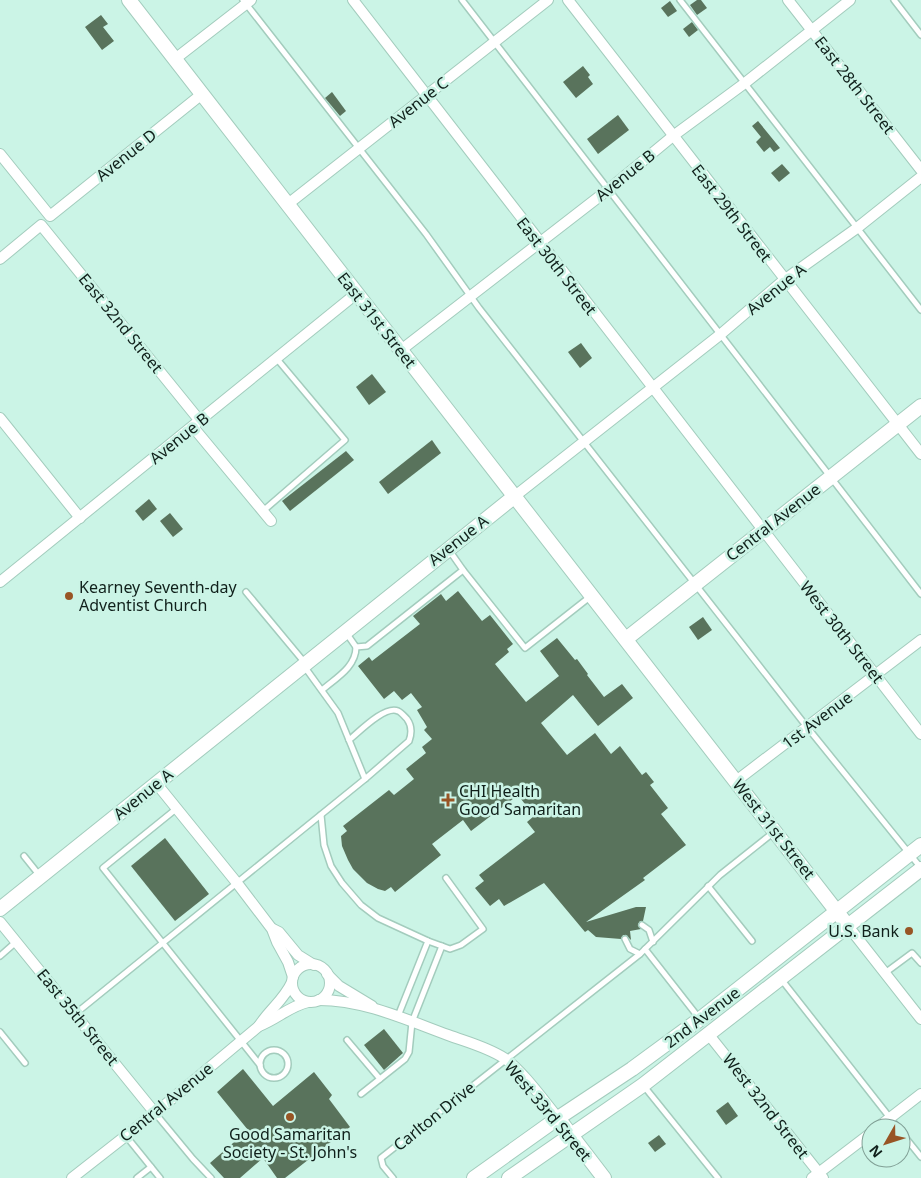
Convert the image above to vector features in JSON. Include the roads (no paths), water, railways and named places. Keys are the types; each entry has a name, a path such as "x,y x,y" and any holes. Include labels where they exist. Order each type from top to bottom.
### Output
{"street":[{"name":"East 31st Street","path":"129,0 626,639"},
{"name":"East 30th Street","path":"352,0 763,531"},
{"name":"Avenue C","path":"288,204 548,0"},
{"name":"East 29th Street","path":"568,0 921,454"},
{"name":"East 28th Street","path":"788,0 921,170"},
{"name":"Avenue B","path":"401,350 609,189 673,136 850,0"},
{"path":"175,59 247,1"},
{"name":"Avenue D","path":"0,154 50,216 202,94"},
{"name":"Avenue A","path":"0,909 448,548 721,334 784,280 857,228 921,177"},
{"name":"East 32nd Street","path":"0,258 41,225 271,521"},
{"name":"Avenue B","path":"0,582 357,293"},
{"name":"Central Avenue","path":"626,639 921,406"},
{"path":"0,419 80,518"},
{"name":"West 30th Street","path":"763,531 921,734"},
{"name":"West 31st Street","path":"626,639 921,1019"},
{"name":"1st Avenue","path":"736,781 921,640"},
{"path":"156,783 272,928 288,962 293,990 297,997 308,1002 319,1000 329,988 329,980 326,973 298,954 279,932 272,928"},
{"name":"2nd Avenue","path":"474,1178 558,1118 632,1069 700,1019 921,845"},
{"name":"2nd Avenue","path":"509,1178 643,1085 921,869"},
{"name":"East 35th Street","path":"0,922 155,1113"},
{"path":"292,980 299,969 306,965 314,965"},
{"name":"West 33rd Street","path":"326,973 339,986 375,1008"},
{"name":"Central Avenue","path":"259,1026 267,1014 284,997 292,980"},
{"name":"West 33rd Street","path":"319,1000 341,1001 375,1008 487,1049 506,1059 558,1118 602,1177"},
{"name":"Central Avenue","path":"72,1178 155,1113 259,1026 271,1021 293,1006 308,1002"},
{"name":"West 32nd Street","path":"709,1034 818,1176"},
{"path":"890,1118 921,1094"},
{"path":"818,1176 861,1141"}],"lane":[{"path":"462,0 921,594"},
{"path":"680,0 921,310"},
{"path":"894,0 921,35"},
{"path":"247,1 358,149 426,234 471,296 584,442 807,727 921,869"},
{"path":"263,511 346,440 277,359"},
{"path":"448,548 463,570 525,648 592,596"},
{"path":"356,647 367,646 463,570"},
{"path":"246,592 304,664 338,713 365,779"},
{"path":"322,690 351,665 356,656 356,647 345,631"},
{"path":"75,1014 365,779 409,741 412,734 409,721 398,710 391,710 378,716 349,740"},
{"path":"177,809 103,868 241,1040 260,1065 263,1074 275,1079 284,1075 288,1068 287,1059 281,1052 271,1050 263,1056 260,1065"},
{"path":"321,815 324,845 331,866 342,883 361,905 378,918 450,949 461,945 483,929 446,878"},
{"path":"506,1059 640,954 708,886 775,831"},
{"path":"24,856 41,876"},
{"path":"708,886 752,941"},
{"path":"642,925 650,930 653,942"},
{"path":"625,939 630,949 640,954"},
{"path":"398,1016 428,941"},
{"path":"0,956 17,942"},
{"path":"361,1094 405,1059 409,1052 412,1022 442,946"},
{"path":"645,949 700,1019"},
{"path":"885,973 912,952 921,963"},
{"path":"781,978 890,1118"},
{"path":"0,1032 25,1063"},
{"path":"347,1040 380,1079"},
{"name":"Carlton Drive","path":"393,1178 383,1166 381,1158 506,1059"},
{"path":"643,1085 718,1178"},
{"path":"155,1113 192,1159 211,1178"},
{"path":"126,1136 160,1178"},
{"path":"911,1145 921,1158"},
{"path":"137,1178 151,1167"}],"place":[{"name":"Kearney Seventh-day Adventist Church","path":"69,596"},
{"name":"CHI Health Good Samaritan","path":"448,800"},
{"name":"U.S. Bank","path":"909,931"},
{"name":"Good Samaritan Society - St. John's","path":"290,1117"}]}
